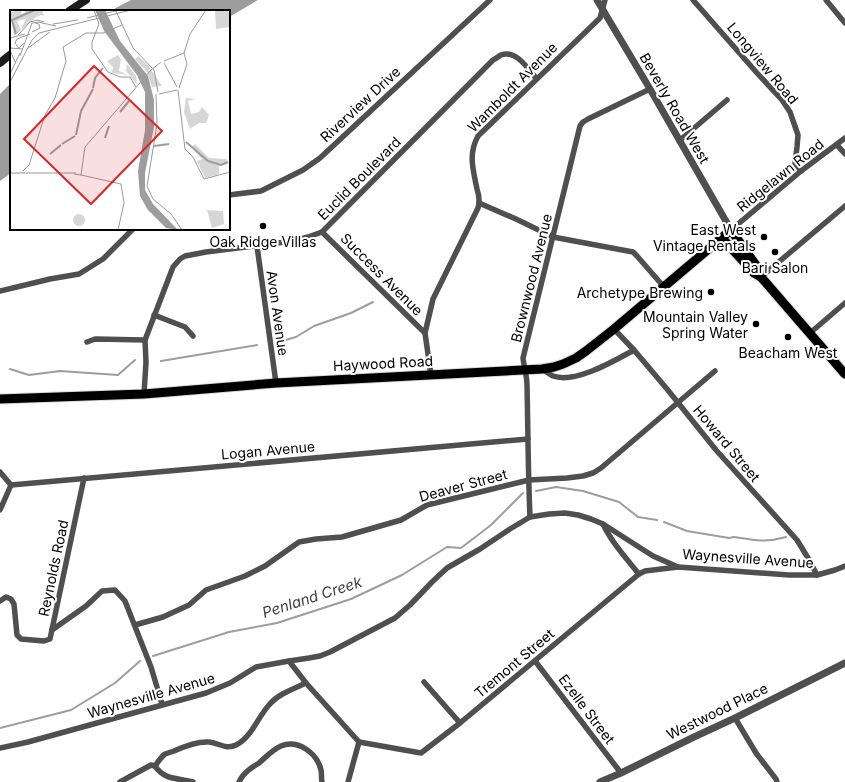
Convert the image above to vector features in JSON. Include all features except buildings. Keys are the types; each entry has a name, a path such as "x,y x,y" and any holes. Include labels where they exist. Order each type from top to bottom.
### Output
{"main road":[{"path":"71,10 86,0"},
{"path":"0,63 10,55"},
{"path":"731,230 758,268 761,277"},
{"name":"Haywood Road","path":"0,398 144,394 276,383 542,369 554,367 576,358 614,329 731,230"},
{"path":"722,238 754,273 761,277 845,374"}],"street":[{"name":"Riverview Drive","path":"230,195 261,191 303,170 320,158 490,0"},
{"name":"Beverly Road West","path":"597,0 731,230"},
{"path":"603,10 605,0"},
{"name":"Longview Road","path":"693,0 782,100 790,112 798,135 795,163 801,171"},
{"path":"826,0 845,23"},
{"name":"Wamboldt Avenue","path":"479,203 479,196 471,159 474,143 478,136 536,78 600,18 603,10"},
{"name":"Euclid Boulevard","path":"144,394 146,362 145,340 173,267 180,259 185,256 206,252 293,241 322,232 489,64 501,55 508,54 518,58 536,78"},
{"name":"Brownwood Avenue","path":"530,517 527,383 523,358 580,126 588,119 650,89"},
{"path":"679,141 727,100"},
{"name":"Ridgelawn Road","path":"731,230 801,171 845,138"},
{"path":"837,145 845,154"},
{"path":"431,375 425,333 432,299 478,208 479,203 553,237 633,252 664,287"},
{"path":"761,277 845,206"},
{"path":"0,291 79,274 103,259 132,230"},
{"name":"Success Avenue","path":"322,232 425,333"},
{"name":"Avon Avenue","path":"257,246 276,383"},
{"path":"810,333 845,303"},
{"path":"154,315 185,327 193,336"},
{"name":"Howard Street","path":"614,329 634,350 716,450 797,540 817,576"},
{"path":"87,342 95,339 145,340"},
{"path":"542,369 553,376 563,377 583,374 604,366 634,350"},
{"name":"Deaver Street","path":"135,625 163,617 189,605 206,590 245,576 265,566 299,542 316,538 342,537 401,520 427,505 529,480 567,478 593,473 601,468 715,371"},
{"name":"Logan Avenue","path":"11,485 528,439"},
{"path":"0,472 11,485 0,510"},
{"name":"Reynolds Road","path":"52,630 84,478"},
{"name":"Waynesville Avenue","path":"0,748 28,742 206,693 230,683 256,666 320,656 330,652 395,618 410,605 446,568 480,549 530,517 564,513 591,519 603,524 653,556 678,567 817,576 845,566"},
{"path":"603,524 615,545 639,574"},
{"name":"Tremont Street","path":"358,742 422,754 639,574 645,571 678,567"},
{"name":"Reynolds Road","path":"52,630 86,606 102,591 115,590 125,601 135,625 152,668 162,704"},
{"path":"0,601 6,597 11,599 14,604 17,635 21,639 44,641 50,639 52,630"},
{"path":"289,660 306,683 358,742 348,782"},
{"name":"Ezelle Street","path":"535,661 621,773"},
{"name":"Westwood Place","path":"600,782 735,718 845,663"},
{"path":"424,682 460,723"},
{"path":"155,766 165,754 190,744 208,742 215,743 226,748 237,745 246,737 274,700 306,683"},
{"path":"735,718 756,752 776,779 776,782"},
{"path":"240,782 244,774 273,750 291,744 308,750 314,757 321,769 322,782"},
{"path":"120,782 151,765 155,766"},
{"path":"155,766 158,771 168,777 193,782"}],"shaded area":[{"path":"131,0 258,0 230,16 230,10 112,10"},
{"path":"10,84 10,174 0,181 0,94"}],"waterway":[{"path":"279,342 296,337 314,326 351,313 373,302"},
{"path":"161,361 257,345"},
{"path":"10,369 29,375 60,371 118,375 135,360"},
{"name":"Penland Creek","path":"536,491 556,487 583,491 619,502 638,517 657,520"},
{"name":"Penland Creek","path":"153,656 229,632 277,623 351,599 402,575 447,547 461,548 491,525 523,493"},
{"name":"Penland Creek","path":"664,522 687,531 729,538 734,537 766,540 786,537"},
{"name":"Penland Creek","path":"0,728 71,710 115,683 140,661"}],"place":[{"name":"Oak Ridge Villas","path":"263,226"},
{"name":"East West Vintage Rentals","path":"764,237"},
{"name":"Bari Salon","path":"775,252"},
{"name":"Archetype Brewing","path":"711,292"},
{"name":"Mountain Valley Spring Water","path":"756,324"},
{"name":"Beacham West","path":"788,337"}]}
